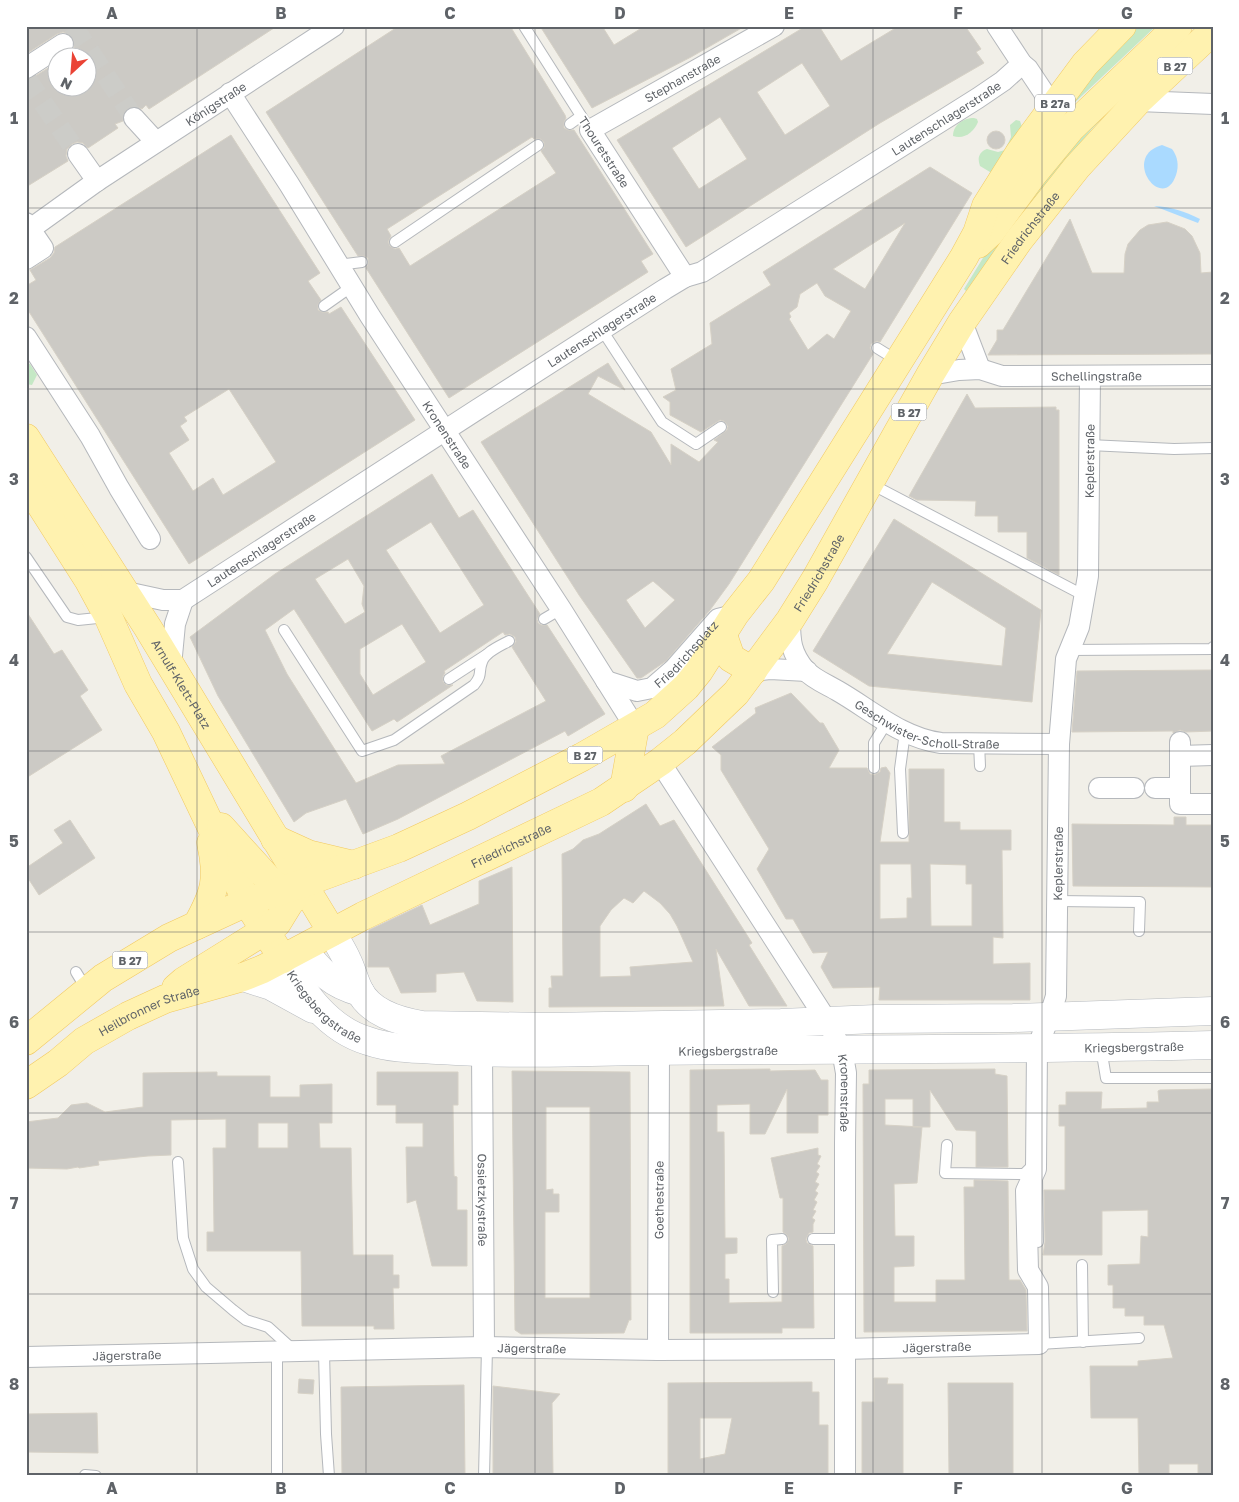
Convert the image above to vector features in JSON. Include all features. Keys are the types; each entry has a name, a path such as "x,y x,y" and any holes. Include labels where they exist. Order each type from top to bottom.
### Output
{"main road":[{"name":"B 27a","path":"964,257 977,233 986,206 1055,103 1085,64 1122,26"},
{"name":"B 27","path":"26,1041 82,981 103,978 132,959 197,925 245,903 292,895 354,865 399,848 468,816 582,757 655,715 686,687 699,671 761,581 888,355 964,257 990,233 1053,148 1071,128 1178,26"},
{"name":"Friedrichstraße","path":"283,939 332,932 601,802 660,762 706,723 736,693 790,620 815,580 930,375 995,273 1040,212 1077,167 1138,101 1213,31"},
{"name":"Arnulf-Klett-Platz","path":"26,438 126,592 275,839 292,895 332,932"},
{"path":"26,482 89,581 100,621 166,732 208,816 245,903 283,939 329,978 342,987 360,992"},
{"path":"729,625 731,658 753,671"},
{"path":"624,788 635,727"},
{"path":"208,816 224,819 238,815 244,810 250,798"},
{"path":"208,816 292,895 283,939"},
{"path":"197,925 212,896 216,877 208,816"},
{"path":"275,839 308,854 354,865"},
{"name":"Kriegsbergstraße","path":"332,932 348,961 360,992 367,1002 380,1011 404,1022 422,1025 547,1027 782,1023 1213,1011"},
{"path":"164,998 184,981 283,939"},
{"name":"Kriegsbergstraße","path":"283,939 302,988 323,1014 353,1036 396,1048 482,1052 1213,1045"},
{"name":"Heilbronner Straße","path":"26,1085 84,1041 164,998 244,977 283,939"},
{"path":"244,977 271,986 323,1014"}],"street":[{"name":"Königstraße","path":"26,259 43,248 28,228 334,26"},
{"name":"Stephanstraße","path":"586,123 774,26"},
{"path":"997,26 1022,64 1055,103"},
{"path":"27,64 62,44"},
{"name":"Lautenschlagerstraße","path":"183,600 443,430 685,277 702,272 1003,82 1022,64"},
{"name":"Kronenstraße","path":"230,93 254,146 338,265 443,430 466,462 553,614 606,681 635,727"},
{"path":"1138,101 1213,104"},
{"path":"134,118 156,142"},
{"name":"Thouretstraße","path":"586,123 685,277"},
{"path":"78,154 97,181"},
{"path":"962,322 980,369"},
{"path":"26,337 90,436 114,491 137,501 150,539"},
{"name":"Schellingstraße","path":"930,375 959,370 980,369 1002,376 1213,375"},
{"name":"Keplerstraße","path":"1039,1344 1038,1288 1028,1270 1026,1191 1036,1165 1037,1048 1056,996 1059,744 1064,672 1069,650 1078,627 1088,576 1090,376"},
{"path":"126,592 163,600 183,600 174,624 171,666"},
{"name":"Friedrichsplatz","path":"606,681 636,691 652,688 674,668 718,619 729,625"},
{"name":"Geschwister-Scholl-Straße","path":"790,620 790,640 793,652 806,671 905,732 928,741 941,743 1059,744"},
{"name":"Geschwister-Scholl-Straße","path":"753,671 770,669 806,671"},
{"path":"1180,803 1180,749 1213,755"},
{"name":"Kronenstraße","path":"660,762 827,1021 842,1050 846,1074 844,1476"},
{"path":"1099,788 1134,788"},
{"path":"1155,788 1180,803 1213,804"},
{"name":"Goethestraße","path":"658,1350 659,1051"},
{"name":"Ossietzkystraße","path":"482,1052 485,1348"},
{"name":"Jägerstraße","path":"26,1357 485,1348 658,1350 844,1349 1039,1344"}],"lane":[{"name":"Thouretstraße","path":"524,26 586,123"},
{"name":"Stephanstraße","path":"570,124 586,123"},
{"path":"395,242 538,145"},
{"path":"338,265 362,262"},
{"path":"324,306 352,287"},
{"path":"602,330 662,422 696,444 721,427"},
{"path":"1089,445 1174,449 1213,448"},
{"path":"869,483 1085,596"},
{"path":"26,499 53,544"},
{"path":"26,557 67,617 78,620 100,621"},
{"path":"284,630 362,751 394,740 474,685 480,676 482,660 487,654"},
{"path":"449,678 509,641"},
{"path":"1069,650 1213,649 1213,647"},
{"path":"874,768 874,743 887,722"},
{"path":"903,833 900,770 905,732"},
{"path":"979,743 980,766"},
{"path":"1057,901 1140,902 1139,931"},
{"path":"1100,1046 1106,1078 1213,1078"},
{"path":"947,1145 945,1173 1024,1174 1036,1165"},
{"path":"178,1162 183,1238 193,1269 206,1287 246,1320 268,1327 289,1346 314,1352 326,1434 329,1476"},
{"path":"1036,1165 1038,1242"},
{"path":"813,1239 844,1238"},
{"path":"773,1292 772,1240 782,1240"},
{"path":"1082,1265 1083,1342"},
{"path":"1039,1344 1139,1338"},
{"path":"484,1476 485,1348"},
{"path":"277,1353 277,1476"},
{"path":"84,1476 96,1476"}],"green space":[{"path":"1135,26 1156,26 1069,108 1059,114"},
{"path":"1149,71 1091,130 1020,217 966,291 964,289 997,235 1032,185"},
{"path":"974,118 978,122 971,132 961,137 953,136 953,132 959,123 966,119"},
{"path":"1016,120 1020,121 1022,127 995,175 980,166 979,156 987,149 998,152 1005,150 1011,137 1010,125"},
{"path":"26,363 30,364 37,375 32,385 26,384"}],"water":[{"path":"1162,145 1172,149 1176,155 1178,165 1176,175 1170,185 1162,188 1155,186 1148,179 1145,170 1145,160 1150,151"},
{"path":"1154,206 1178,210 1200,219 1198,223"}],"building":[{"path":"26,26 277,26 149,109 146,105 142,109 132,106 126,109 123,121 115,124 118,128 88,148 83,143 77,142 72,144 67,149 66,156 68,161 26,187 26,80 48,68 48,98 98,98 98,48 74,48 73,37 63,32 26,54"},
{"path":"399,26 510,26 565,115 564,128 574,130 653,254 641,261 648,272 449,398 366,268 368,258 358,256 266,112","holes":["532,137 534,139 541,139 544,142 544,148 541,151 556,173 410,266 399,248 395,249 390,246 388,242 391,236 387,229"]},
{"path":"540,26 602,26 614,45 645,26 745,26 691,57 592,108"},
{"path":"806,26 819,26 841,61 899,26 965,26 981,49 976,52 984,63 880,123 686,247 617,140","holes":["802,63 830,106 785,135 757,92","720,117 747,159 699,189 672,148"]},
{"path":"992,131 1000,131 1005,136 1003,147 992,149 987,144 987,136"},
{"path":"231,135 320,273 308,281 321,300 318,304 318,310 328,312 329,314 341,307 415,420 189,564 26,307 26,286 36,280 30,270 50,258 54,253 55,247","holes":["229,389 276,462 223,495 213,478 193,491 169,453 189,440 180,426 187,421 184,417"]},
{"path":"930,167 972,193 880,342 877,341 871,344 870,348 873,354 729,584 710,610 666,661 641,678 637,678 579,595 481,442 608,363 625,390 598,376 588,394 651,432 671,465 671,444 699,462 718,442 714,440 727,430 728,426 724,421 720,420 701,432 670,415 670,402 663,397 676,390 671,369 712,344 710,323 771,285 763,272","holes":["905,223 865,289 833,269","817,283 825,296 851,311 834,339 827,334 808,350 789,319 791,317 789,313 797,307 800,294","653,581 675,600 645,628 626,600"]},
{"path":"1070,219 1092,273 1124,273 1125,254 1128,244 1140,230 1148,225 1167,222 1185,229 1192,236 1200,253 1201,273 1213,272 1213,354 988,355 997,340 997,330 1003,330"},
{"path":"967,394 975,408 1056,407 1056,410 1059,410 1059,575 1027,558 1027,532 998,532 998,516 975,516 976,501 917,500 909,496"},
{"path":"432,474 459,518 473,510 540,614 537,619 538,623 547,625 605,714 568,736 565,731 398,819 363,834 346,799 306,813 294,822 218,696 190,637 275,574","holes":["431,522 484,605 440,633 386,550","348,559 364,586 362,604 365,612 345,624 315,579","294,609 372,731 394,719 397,722 453,685 446,685 443,682 444,671 503,632 505,635 510,634 515,637 516,642 512,647 546,701 441,756 445,764 398,765 356,783 287,674 265,630","402,624 426,662 373,695 360,674 360,649"]},
{"path":"894,519 1041,610 1032,702 869,686 813,651","holes":["932,582 1006,628 1002,666 887,654"]},
{"path":"26,611 54,654 62,650 88,690 80,696 102,730 26,778"},
{"path":"1213,670 1213,731 1186,732 1180,730 1173,733 1173,731 1072,732 1077,671"},
{"path":"791,693 820,723 823,723 839,750 829,768 867,768 870,774 874,775 880,772 881,768 886,767 890,773 880,842 909,842 909,769 944,769 944,822 960,822 960,830 1011,830 1011,850 1002,850 1003,938 993,937 993,964 1030,963 1030,1000 879,1000 880,987 833,988 821,967 828,952 813,953 793,919 786,919 757,869 769,849 721,770 721,755 712,747 756,713 755,708","holes":["880,864 911,864 912,898 907,898 907,918 880,919","930,864 966,865 966,884 972,884 972,926 931,926"]},
{"path":"646,804 660,826 674,820 752,943 749,945 787,1006 749,1006 716,949 724,1006 549,1007 549,988 552,988 551,976 563,976 562,854 573,849 583,840 599,834","holes":["644,891 660,903 670,914 677,926 693,962 630,967 631,976 600,977 600,926 611,910 624,898 633,903"]},
{"path":"1174,817 1186,817 1186,825 1213,825 1213,887 1073,886 1072,824 1174,825"},
{"path":"70,820 95,858 39,895 26,875 26,868 63,843 54,830"},
{"path":"512,867 513,1002 477,1001 464,972 436,974 436,992 401,993 389,967 368,967 369,930 422,905 430,925 479,904 479,881"},
{"path":"770,1069 770,1071 815,1070 821,1080 828,1080 828,1115 818,1115 818,1133 787,1133 787,1089 765,1134 750,1134 750,1104 717,1105 717,1132 724,1132 725,1238 737,1238 737,1253 725,1254 725,1279 729,1279 729,1303 782,1302 782,1246 789,1239 783,1232 783,1198 780,1198 771,1158 818,1148 818,1155 821,1156 817,1164 820,1166 816,1172 819,1174 815,1182 819,1184 815,1191 818,1193 814,1200 817,1202 813,1210 816,1211 812,1218 815,1220 813,1232 809,1233 806,1239 807,1243 813,1246 814,1328 782,1328 782,1333 690,1333 690,1070"},
{"path":"995,1069 995,1074 1007,1076 1008,1167 976,1167 976,1131 956,1130 930,1090 930,1127 922,1127 917,1183 894,1184 895,1236 914,1236 914,1266 894,1267 894,1302 936,1302 936,1280 965,1280 964,1187 974,1187 974,1180 1008,1181 1009,1280 1020,1280 1026,1290 1027,1331 864,1332 863,1084 869,1084 869,1070","holes":["885,1099 913,1099 913,1127 885,1125"]},
{"path":"512,1071 630,1072 631,1320 629,1320 624,1333 521,1334 515,1330","holes":["546,1107 590,1107 590,1298 545,1298 545,1212 559,1212 559,1194 553,1194 553,1189 546,1190"]},
{"path":"217,1072 217,1076 270,1076 270,1097 300,1097 300,1085 332,1084 332,1123 319,1123 320,1148 351,1148 353,1255 393,1255 393,1275 399,1275 399,1288 393,1288 394,1329 374,1329 374,1326 302,1326 301,1251 207,1251 207,1232 214,1232 213,1148 226,1148 226,1119 171,1120 171,1155 98,1161 99,1165 79,1168 26,1168 26,1122 58,1118 71,1105 87,1103 105,1112 143,1107 143,1073","holes":["258,1123 288,1123 288,1148 258,1148"]},
{"path":"377,1072 458,1072 458,1105 453,1105 454,1176 457,1177 457,1210 467,1210 467,1266 432,1266 416,1200 407,1203 406,1147 423,1147 423,1123 396,1123 396,1105 377,1105"},
{"path":"1213,1089 1213,1476 1198,1476 1198,1464 1169,1464 1169,1476 1139,1476 1138,1418 1091,1418 1090,1366 1138,1366 1138,1361 1173,1358 1164,1325 1144,1325 1144,1316 1125,1316 1125,1308 1113,1308 1113,1285 1108,1285 1108,1265 1140,1264 1141,1236 1148,1237 1148,1210 1102,1211 1102,1255 1043,1255 1045,1242 1044,1190 1065,1190 1065,1126 1059,1126 1059,1105 1066,1105 1066,1092 1102,1092 1101,1109 1147,1108 1147,1102 1159,1102 1158,1091 1160,1090"},
{"path":"874,1378 888,1378 887,1384 903,1384 903,1476 862,1476 862,1402 874,1402"},
{"path":"299,1379 314,1380 313,1394 298,1393"},
{"path":"812,1382 812,1392 819,1392 819,1425 828,1425 828,1476 668,1476 668,1383","holes":["700,1418 732,1418 725,1454 700,1459"]},
{"path":"948,1383 1013,1383 1013,1476 949,1476"},
{"path":"464,1385 465,1476 342,1476 341,1387"},
{"path":"493,1386 560,1394 552,1403 553,1476 493,1476"},
{"path":"97,1413 98,1453 26,1452 26,1414"}],"tunnel":[{"path":"73,26 134,118"},
{"path":"26,78 78,154"}]}
